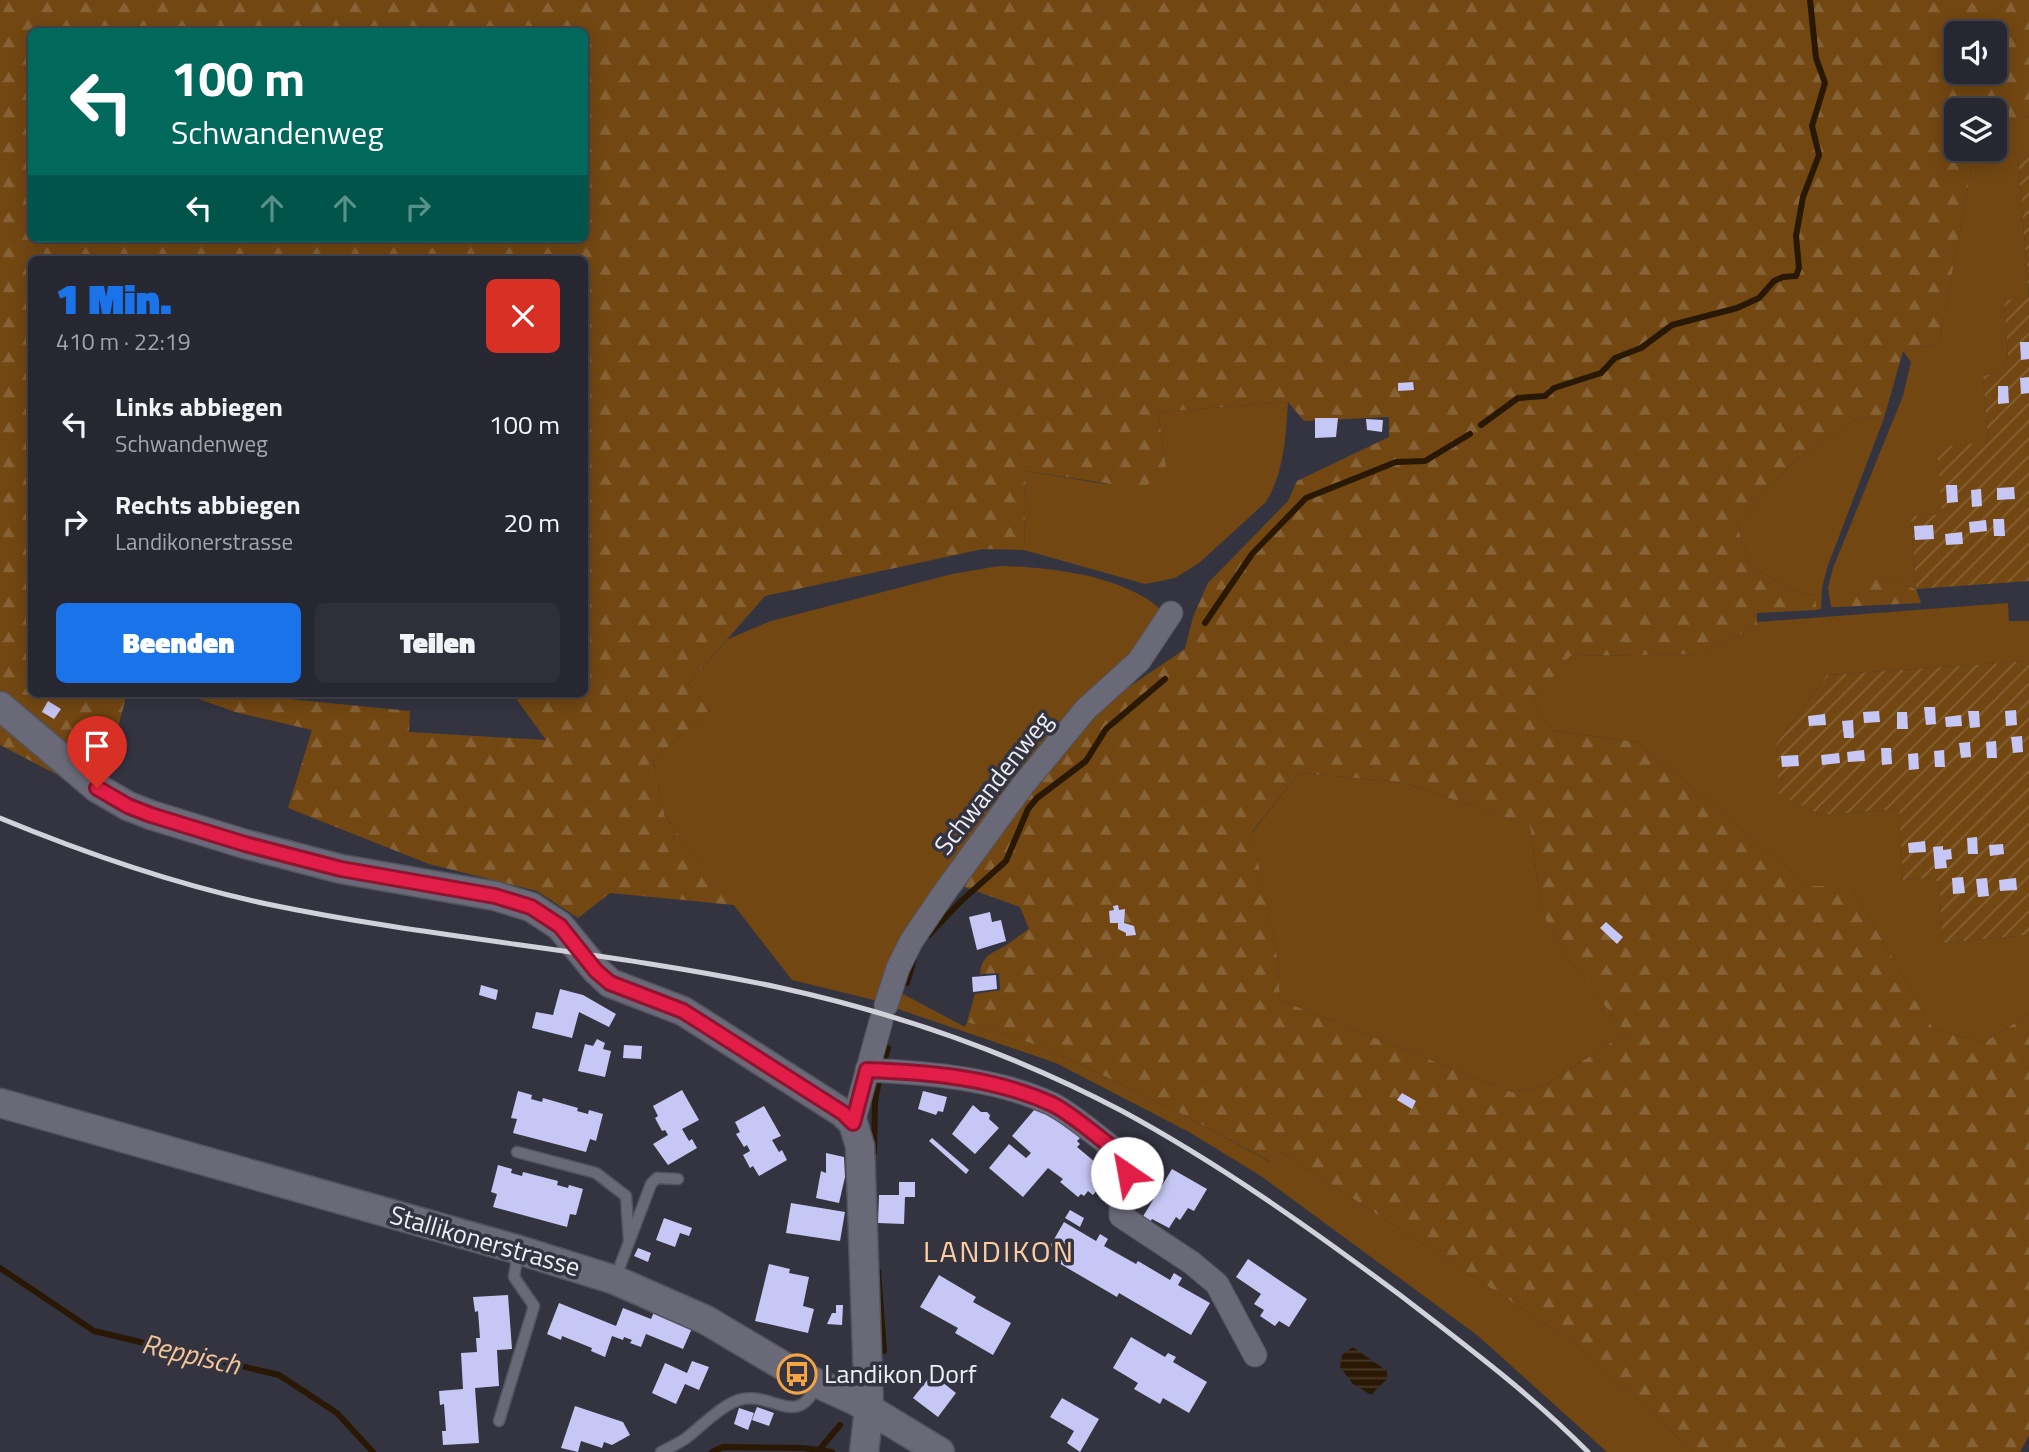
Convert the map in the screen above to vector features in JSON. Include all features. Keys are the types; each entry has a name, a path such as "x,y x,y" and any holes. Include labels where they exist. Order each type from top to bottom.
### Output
{"street":[{"name":"Schwandenweg","path":"853,1123 883,1013 898,968 912,940 1023,785 1086,709 1139,661 1171,613"},
{"path":"0,706 97,788 128,806 151,815 245,844 341,869 495,896 531,907 560,926 596,971 610,983 683,1011 843,1113 853,1123 860,1146 869,1409 865,1449"},
{"path":"867,1070 925,1072 1012,1089 1054,1105 1122,1155 1128,1163 1121,1190 1121,1216 1192,1263 1216,1284 1255,1356"},
{"name":"Stallikonerstrasse","path":"0,1103 519,1250 615,1280 706,1320 797,1374 837,1391 869,1409 940,1452"}],"lane":[{"path":"517,1152 596,1173 626,1196 629,1241"},
{"path":"615,1280 651,1184 657,1178 678,1179"},
{"path":"499,1421 534,1306 514,1277 519,1250"},
{"path":"661,1452 682,1441 732,1402 750,1398 783,1407 795,1407 810,1399 817,1384"}],"green space":[{"path":"0,0 2029,0 2029,116 2007,126 2007,98 1944,98 1944,161 1973,161 1939,343 1903,351 1884,418 1858,417 1791,464 1737,525 1749,564 1793,591 1816,595 1816,610 1757,613 1757,625 1704,654 1570,656 1533,702 1553,731 1638,742 1809,886 1851,886 1933,1028 1983,1043 2029,1014 2029,1435 2020,1452 1694,1452 1575,1343 1281,1152 1271,1162 1176,1111 1051,1050 967,1022 975,994 1000,990 999,973 980,974 985,959 1029,929 1020,907 959,885 1046,772 1114,697 1185,649 1193,617 1208,583 1288,501 1297,481 1389,437 1389,417 1304,421 1288,402 1158,412 1166,466 1158,481 1137,488 1026,471 1024,550 983,549 765,596 688,684 711,710 653,759 665,817 734,905 610,893 578,918 537,891 429,864 288,808 312,730 235,712 193,697 270,697 410,711 409,732 546,740 515,697 588,697 588,256 28,256 28,697 126,697 100,797 0,745","holes":["1299,773 1402,782 1530,826 1542,913 1567,957 1626,1033 1542,1087 1511,1092 1280,1000 1278,961 1252,832"]},
{"path":"2029,116 2029,156 2018,157 2029,298 2004,300 2008,357 1998,373 1983,375 1988,443 1938,447 1943,514 1911,516 1916,589 1878,577 1838,596 1838,607 1831,607 1828,588 1833,568 1903,396 1911,362 1903,351 1939,343 1973,161 2007,161 2007,126"},
{"path":"2018,156 2029,156 2029,297"},
{"path":"2029,297 2029,581 1916,589 1911,516 1942,514 1937,447 1988,442 1983,375 1998,373 2008,357 2004,300"},
{"path":"1288,402 1280,466 1266,502 1199,563 1175,578 1145,584 1024,550 1026,471 1105,484 1166,466 1158,412"},
{"path":"1858,417 1884,418 1827,568 1821,609 1816,610 1816,595 1793,591 1749,564 1737,525 1791,464"},
{"path":"999,566 1039,568 1105,580 1143,597 1159,608 1157,625 1131,661 1096,690 878,1001 792,980 665,817 653,759 711,710 688,684 728,639 771,621 952,574"},
{"path":"1878,577 1916,589 1921,603 1838,607 1838,596 1846,588"},
{"path":"2008,603 2009,621 2029,621 2029,661 1827,675 1776,744 1780,795 1822,815 1899,809 1903,880 1933,878 1939,883 1943,943 2029,935 2029,1014 1983,1043 1933,1028 1851,886 1809,886 1638,742 1553,731 1533,702 1569,656 1704,654 1757,625 1757,622"},
{"path":"2029,661 2029,935 1943,943 1939,883 1933,878 1903,880 1899,809 1822,815 1779,795 1776,744 1827,675"},
{"path":"1299,773 1402,782 1530,826 1542,913 1567,957 1626,1033 1542,1087 1511,1092 1280,1000 1278,961 1252,833"},
{"path":"901,993 965,1027 967,1022 1051,1050 1176,1111 1270,1162 1281,1152 1575,1343 1694,1452 1607,1452 1477,1335 1261,1176 1189,1132 1056,1063 895,1008"}],"shaded area":[{"path":"1353,1347 1387,1371 1387,1379 1371,1395 1353,1384 1340,1367 1342,1355"}],"building":[{"path":"2020,342 2029,342 2029,359 2021,360"},
{"path":"2029,377 2029,393 2021,394 2020,378"},
{"path":"1413,382 1414,390 1398,391 1398,383"},
{"path":"1998,386 2008,386 2009,403 1998,404"},
{"path":"1315,418 1338,418 1336,437 1315,438"},
{"path":"1366,419 1383,420 1382,432 1367,430"},
{"path":"1946,485 1957,485 1958,502 1947,503"},
{"path":"2014,487 2015,499 1997,500 1997,488"},
{"path":"1981,489 1982,506 1972,507 1971,490"},
{"path":"1993,519 2004,519 2005,536 1994,536"},
{"path":"1986,520 1987,531 1970,533 1969,522"},
{"path":"1933,525 1934,539 1915,540 1914,526"},
{"path":"1962,532 1963,544 1946,545 1945,534"},
{"path":"48,701 61,709 54,719 42,712"},
{"path":"1924,707 1935,707 1936,724 1926,725"},
{"path":"2016,710 2017,725 2006,726 2005,711"},
{"path":"1879,711 1880,722 1864,723 1863,712"},
{"path":"1968,711 1979,711 1980,727 1970,728"},
{"path":"1897,712 1907,712 1908,729 1897,729"},
{"path":"1825,714 1826,725 1809,726 1808,716"},
{"path":"1961,715 1962,726 1946,727 1945,717"},
{"path":"1853,720 1854,738 1844,738 1842,721"},
{"path":"2022,736 2023,752 2013,753 2011,737"},
{"path":"1996,741 1997,758 1987,758 1986,742"},
{"path":"1970,742 1971,757 1961,758 1959,743"},
{"path":"1881,748 1891,748 1892,764 1882,765"},
{"path":"1864,750 1865,761 1848,762 1847,752"},
{"path":"1944,750 1945,767 1935,767 1934,751"},
{"path":"1839,753 1840,763 1822,765 1821,755"},
{"path":"1918,753 1919,769 1909,770 1908,754"},
{"path":"1798,755 1799,766 1782,767 1781,756"},
{"path":"1977,837 1978,854 1968,854 1967,838"},
{"path":"1925,841 1926,852 1909,853 1908,843"},
{"path":"2003,844 2004,854 1990,856 1989,845"},
{"path":"1943,846 1943,850 1951,849 1952,859 1946,860 1947,868 1935,869 1933,847"},
{"path":"1963,877 1965,893 1953,894 1952,878"},
{"path":"1987,878 1989,896 1978,897 1976,879"},
{"path":"2016,878 2017,890 2000,891 1999,880"},
{"path":"1118,905 1119,910 1125,909 1124,923 1134,926 1136,935 1126,936 1126,933 1118,929 1118,923 1110,923 1109,911"},
{"path":"990,912 992,922 1001,920 1006,941 977,950 969,917"},
{"path":"1606,922 1623,937 1617,944 1600,928"},
{"path":"996,975 997,989 973,992 972,977"},
{"path":"481,985 498,990 496,1000 479,995"},
{"path":"560,989 583,995 616,1014 609,1027 579,1012 572,1038 532,1028 536,1012 553,1015"},
{"path":"597,1039 605,1043 603,1049 611,1051 605,1077 578,1071 585,1044 593,1046"},
{"path":"624,1045 642,1046 641,1059 623,1058"},
{"path":"682,1090 699,1120 682,1129 697,1148 668,1165 653,1144 668,1135 665,1130 662,1131 655,1118 658,1116 653,1106"},
{"path":"518,1091 532,1095 531,1099 542,1102 543,1098 578,1108 577,1111 588,1114 589,1110 603,1114 596,1141 590,1139 586,1152 513,1133 517,1119 511,1118"},
{"path":"923,1091 947,1097 943,1112 938,1111 936,1115 918,1109"},
{"path":"1402,1093 1416,1101 1412,1109 1397,1100"},
{"path":"1040,1103 1081,1137 1077,1141 1080,1144 1077,1147 1107,1172 1101,1179 1104,1182 1093,1195 1088,1191 1084,1196 1081,1194 1078,1197 1060,1182 1063,1179 1048,1168 1023,1197 989,1168 1009,1144 1026,1158 1031,1153 1012,1136"},
{"path":"973,1105 981,1112 987,1112 989,1119 999,1128 975,1154 952,1134"},
{"path":"764,1106 781,1136 772,1140 787,1160 759,1176 753,1166 750,1168 743,1155 750,1151 736,1134 740,1132 735,1122"},
{"path":"932,1138 969,1170 966,1174 929,1141"},
{"path":"826,1153 844,1157 845,1177 839,1203 816,1198 821,1171 826,1173"},
{"path":"498,1165 512,1169 511,1173 522,1176 523,1172 558,1181 557,1185 583,1189 576,1215 570,1214 567,1227 493,1207 497,1194 491,1192"},
{"path":"1172,1169 1207,1189 1194,1211 1188,1208 1180,1220 1176,1217 1169,1228 1152,1219 1150,1222 1142,1218"},
{"path":"899,1182 915,1182 915,1197 905,1197 904,1224 878,1223 879,1195 899,1195"},
{"path":"791,1203 845,1212 840,1241 786,1233"},
{"path":"1070,1210 1084,1218 1080,1227 1065,1218"},
{"path":"664,1218 692,1228 689,1236 680,1233 675,1247 656,1240"},
{"path":"1064,1222 1096,1241 1100,1234 1108,1239 1104,1246 1136,1264 1138,1261 1170,1280 1174,1273 1182,1278 1178,1285 1210,1303 1191,1335 1119,1293 1117,1297 1045,1255"},
{"path":"638,1248 651,1253 648,1262 634,1256"},
{"path":"1248,1259 1307,1299 1289,1327 1279,1321 1275,1326 1260,1316 1264,1310 1254,1304 1261,1294 1236,1277"},
{"path":"769,1264 790,1269 789,1273 809,1277 803,1306 814,1309 808,1333 755,1321"},
{"path":"939,1275 976,1297 973,1302 1011,1323 993,1355 955,1333 958,1328 920,1307"},
{"path":"508,1295 512,1349 497,1350 499,1386 475,1388 479,1443 443,1445 442,1431 446,1431 444,1404 440,1405 439,1391 463,1389 461,1353 477,1352 476,1338 480,1338 478,1311 475,1312 473,1297"},
{"path":"559,1303 616,1326 623,1308 651,1319 655,1310 693,1326 683,1349 646,1334 641,1347 630,1343 632,1340 612,1336 605,1357 591,1351 592,1348 562,1336 561,1340 547,1334"},
{"path":"836,1305 843,1305 842,1325 827,1324 832,1313 836,1313"},
{"path":"1131,1337 1165,1357 1168,1353 1176,1357 1173,1362 1207,1382 1189,1413 1163,1398 1160,1404 1134,1389 1138,1383 1113,1368"},
{"path":"692,1361 709,1367 699,1390 685,1384 676,1404 652,1393 665,1363 687,1373"},
{"path":"932,1374 956,1393 938,1417 913,1398"},
{"path":"1062,1398 1099,1419 1080,1452 1067,1443 1074,1431 1050,1417"},
{"path":"575,1406 623,1422 630,1435 612,1445 604,1442 602,1448 581,1441 578,1452 561,1448"},
{"path":"757,1407 774,1413 769,1426 752,1420"},
{"path":"739,1408 754,1413 748,1430 734,1424"}],"waterway":[{"path":"1481,425 1518,398 1545,396 1554,388 1601,373 1615,358 1641,348 1672,325 1737,308 1759,298 1774,281 1796,276 1799,268 1796,236 1803,197 1819,155 1812,126 1825,83 1816,58 1810,0"},
{"path":"1205,623 1252,554 1306,498 1396,462 1425,461 1470,434"},
{"path":"929,935 960,902 1006,861 1028,809 1037,798 1086,761 1106,729 1165,679"},
{"path":"907,983 914,959"},
{"path":"884,1061 888,1048"},
{"path":"874,1152 875,1102 879,1080"},
{"name":"Reppisch","path":"0,1268 94,1331 279,1375 337,1413 373,1452"},
{"path":"878,1271 884,1351"},
{"path":"820,1449 840,1425"},
{"name":"Reppisch","path":"712,1452 723,1447 803,1448 832,1452"}],"railway":[{"path":"0,818 131,867 232,896 394,927 650,964 777,987 866,1009 954,1037 997,1054 1122,1111 1264,1198 1367,1270 1473,1351 1544,1410 1588,1452"}],"place":[{"name":"Landikon Dorf","path":"797,1374"}],"district":[{"name":"LANDIKON","path":"999,1252"}],"route":[{"path":"97,788 128,806 151,815 245,844 341,869 495,896 531,907 560,926 596,971 610,983 683,1011 843,1113 853,1123 867,1070 925,1072 1012,1089 1054,1105 1122,1155 1128,1163 1127,1173"}]}
